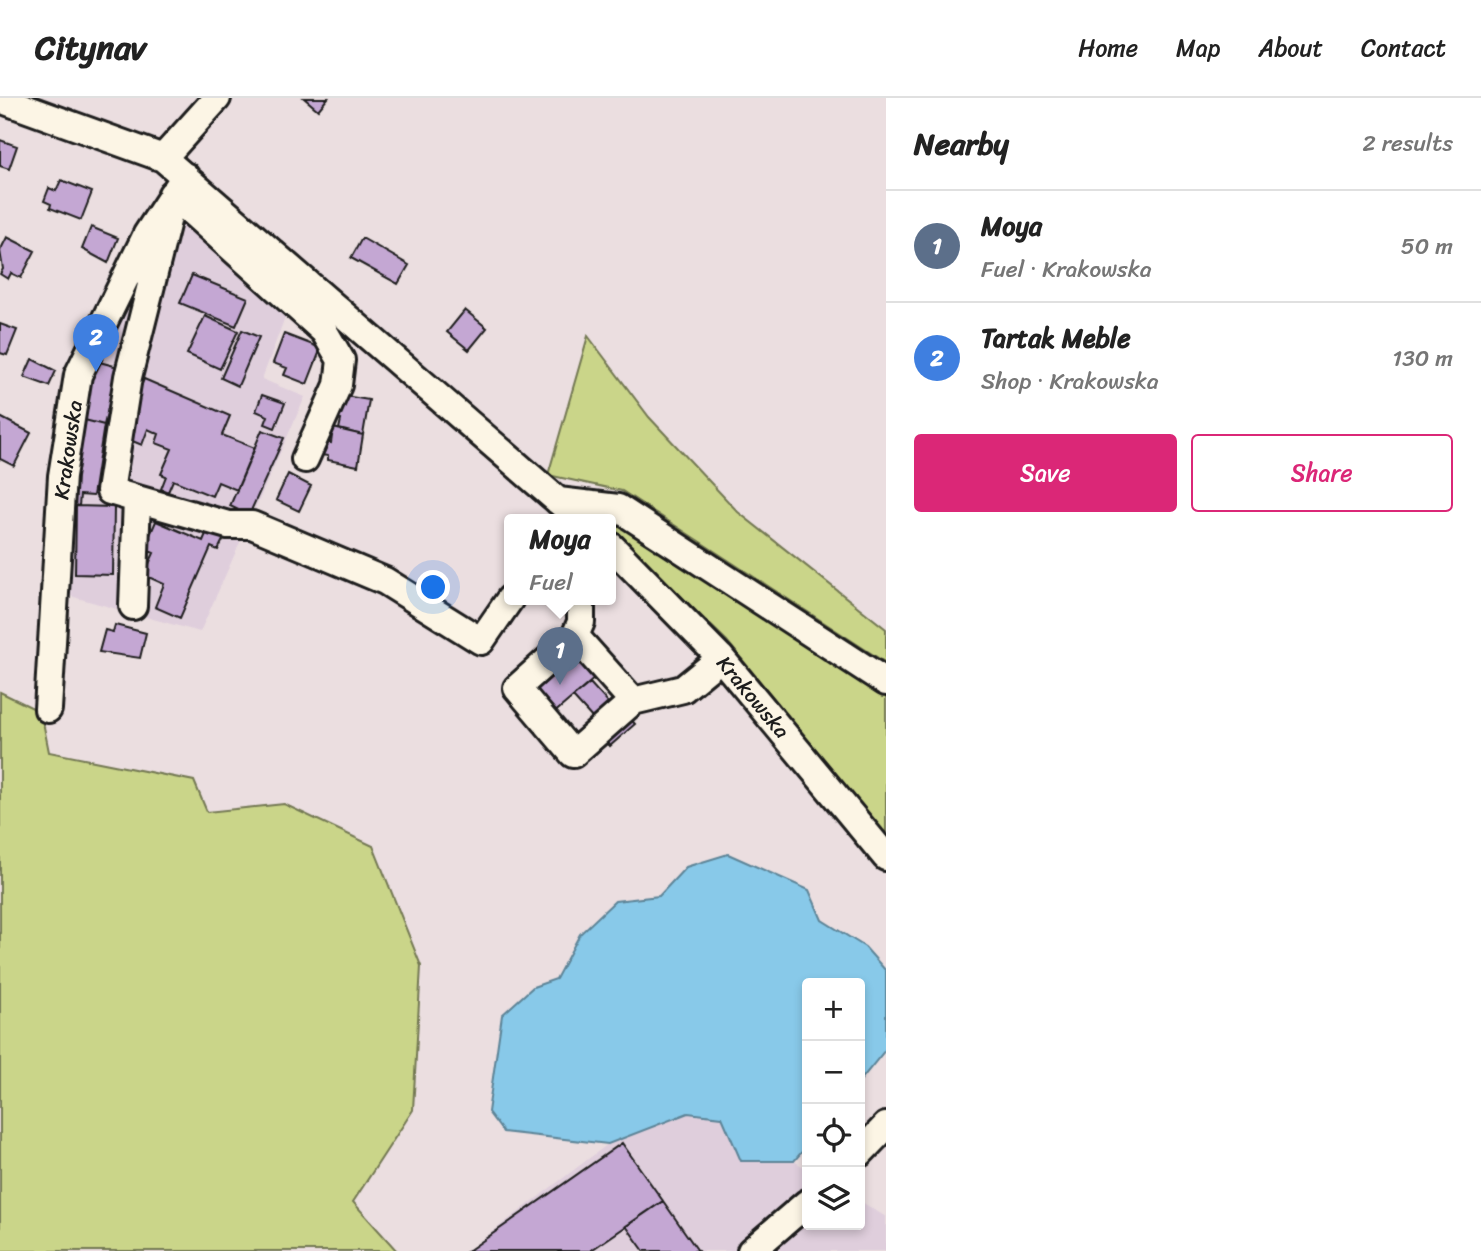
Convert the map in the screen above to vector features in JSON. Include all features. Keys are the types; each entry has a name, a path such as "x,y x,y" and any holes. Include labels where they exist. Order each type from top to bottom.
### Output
{"street":[{"path":"163,158 217,98"},
{"path":"0,99 163,158 178,185 324,331 341,360 338,385 305,459"},
{"path":"178,185 128,377 110,491 228,525 252,524 386,581 481,641 506,605"},
{"path":"178,185 569,513 618,508 886,682"},
{"name":"Krakowska","path":"48,709 62,476 78,375 147,234 178,185"},
{"path":"133,606 137,499"},
{"name":"Krakowska","path":"616,551 721,658 886,857"},
{"path":"581,605 581,622 575,636 517,688 573,754 633,701 683,689 721,658"},
{"path":"575,636 633,701"},
{"path":"865,1148 886,1126"},
{"path":"751,1251 802,1207"}],"shaded area":[{"path":"183,190 295,290 262,379 305,397 200,632 63,594 82,376"},
{"path":"688,1113 722,1117 741,1161 794,1161 802,1166 802,1230 865,1230 865,1204 886,1217 886,1251 467,1251 608,1144"}],"green space":[{"path":"588,336 649,417 738,512 886,629 886,663 622,491 548,475"},
{"path":"616,519 886,694 886,836 727,641 616,534"},
{"path":"0,692 41,712 49,752 194,781 207,812 284,804 373,846 421,966 413,1110 353,1202 397,1251 0,1251"}],"water":[{"path":"728,854 809,890 822,920 865,947 886,971 886,1049 865,1075 865,978 802,978 802,1152 794,1161 741,1161 722,1117 688,1113 608,1144 503,1132 488,1112 502,1015 533,987 556,979 580,934 615,901 659,896 686,867"}],"building":[{"path":"304,98 328,98 318,110"},
{"path":"0,140 17,146 9,169 0,166"},
{"path":"61,180 92,192 81,220 50,208 51,204 44,201 49,188 56,191"},
{"path":"91,227 118,238 108,263 82,249"},
{"path":"7,237 35,251 21,278 11,273 8,279 0,274 3,269 0,251"},
{"path":"362,238 409,265 398,284 351,258"},
{"path":"192,275 248,298 236,326 180,303"},
{"path":"465,310 487,328 469,350 447,332"},
{"path":"205,316 238,331 220,369 187,354"},
{"path":"0,324 17,330 7,355 0,353"},
{"path":"242,330 259,337 238,386 221,378"},
{"path":"284,334 321,348 307,384 284,375 287,368 273,363"},
{"path":"32,359 56,371 49,386 24,377"},
{"path":"92,360 118,367 104,425 77,418"},
{"path":"144,379 230,416 222,435 255,448 237,490 218,482 212,496 173,480 168,492 161,489 166,476 161,474 172,449 156,443 159,434 148,429 142,445 125,438 127,419"},
{"path":"262,395 285,403 275,428 265,424 268,416 256,411"},
{"path":"345,396 369,400 363,435 339,429 341,420 334,419 336,407 343,408"},
{"path":"0,417 31,433 14,466 0,459"},
{"path":"77,418 104,425 93,496 80,495 79,506 68,504"},
{"path":"333,428 363,435 358,466 328,460 328,456 321,455 324,442 331,443"},
{"path":"262,430 284,438 249,515 230,506"},
{"path":"288,474 311,486 299,511 276,500"},
{"path":"76,506 114,507 113,575 75,574"},
{"path":"156,521 203,541 208,529 225,536 218,550 211,547 180,618 155,607 164,584 144,575 154,553 144,549"},
{"path":"115,625 146,633 140,658 99,652 105,630 113,632"},
{"path":"572,651 595,678 553,714 530,687"},
{"path":"590,683 608,703 613,699 635,724 610,746 589,724 594,720 573,697"},
{"path":"622,1143 663,1201 590,1251 468,1251"},
{"path":"663,1201 698,1251 644,1251 626,1226"}],"place":[{"name":"Tartak Meble","path":"96,372"},
{"name":"Moya","path":"560,685"}]}
